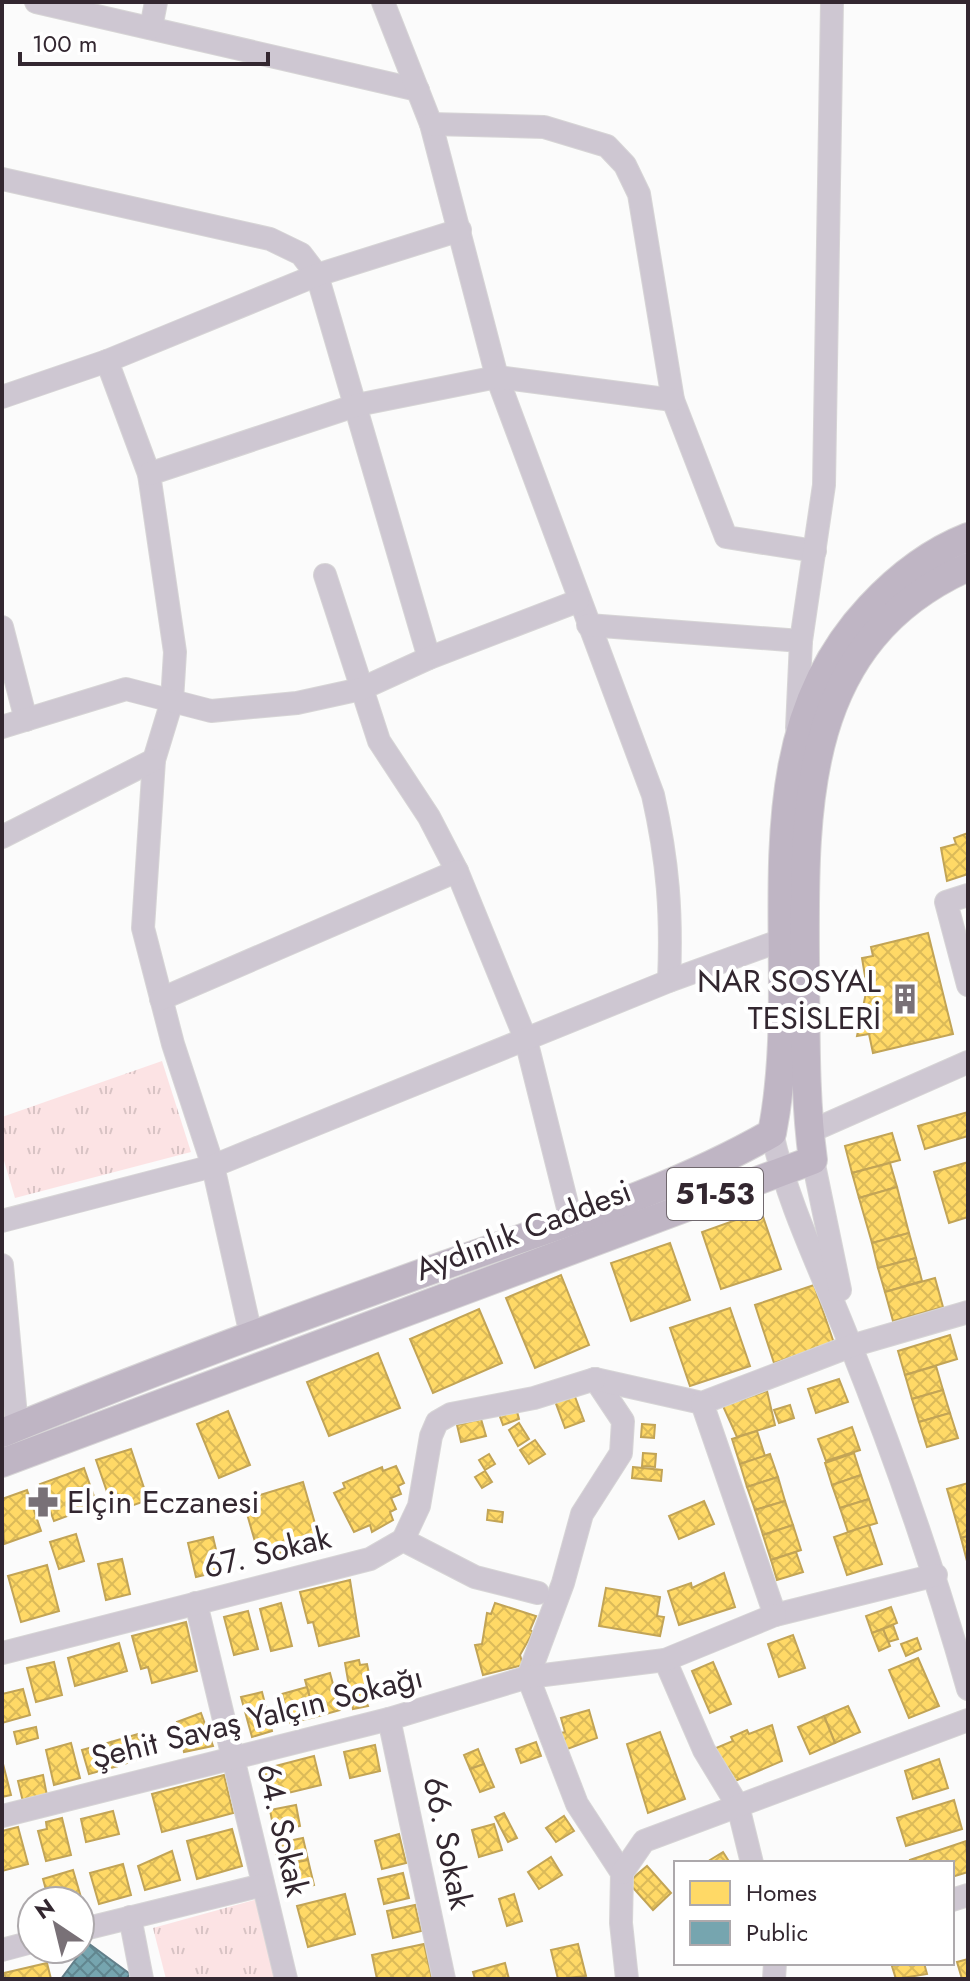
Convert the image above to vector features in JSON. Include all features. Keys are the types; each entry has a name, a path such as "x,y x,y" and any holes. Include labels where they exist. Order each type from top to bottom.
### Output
{"main road":[{"name":"51-53","path":"772,1133 780,1091 789,774 797,734 814,687 856,622 906,573 968,537"},
{"path":"813,1160 808,1125 807,863 812,777 824,726 846,677 887,623 930,587 968,567"},
{"name":"Aydınlık Caddesi","path":"10,1430 251,1335 571,1220 725,1160 772,1133 808,1125"},
{"name":"Aydınlık Caddesi","path":"2,1463 813,1160"}],"street":[{"path":"36,2 418,90"},
{"path":"151,28 156,2"},
{"path":"383,2 431,124 497,377 578,601 653,795 668,870 672,911 669,981"},
{"path":"797,734 801,641 824,485 832,2"},
{"path":"431,124 544,127 607,146 625,165 639,194 673,400 726,537 815,551"},
{"path":"2,179 270,239 301,254 317,275 429,658"},
{"path":"2,397 107,361 317,275 460,230"},
{"path":"107,361 149,474 175,652 172,701 154,760 143,928 161,999 213,1166 251,1335"},
{"path":"149,474 357,405 497,377 673,400"},
{"path":"325,575 379,741 429,817 457,871 526,1040 571,1220"},
{"path":"2,727 126,689 211,711 297,703 361,689 429,658 578,601"},
{"path":"588,625 801,641"},
{"path":"2,627 26,720"},
{"path":"2,837 154,760"},
{"path":"161,999 457,871"},
{"path":"968,895 946,902 968,985"},
{"path":"2,1221 213,1166 669,981 782,940"},
{"path":"808,1125 968,1062"},
{"path":"772,1133 780,1170 851,1346 936,1575 968,1689"},
{"path":"813,1160 851,1346"},
{"path":"2,1265 10,1430"},
{"path":"538,1593 475,1577 403,1540 419,1506 431,1436 437,1422 451,1414 534,1398 595,1379 702,1403 851,1346 968,1312"},
{"path":"595,1379 623,1421 621,1453 582,1514 563,1583 528,1677 577,1804 622,1873"},
{"path":"702,1403 775,1615"},
{"name":"67. Sokak","path":"2,1653 370,1559 403,1540"},
{"name":"Şehit Savaş Yalçın Sokağı","path":"2,1816 389,1719 528,1677 665,1660 775,1615 936,1575"},
{"name":"64. Sokak","path":"196,1603 286,1979"},
{"path":"665,1660 704,1750 738,1806 752,1861"},
{"name":"66. Sokak","path":"389,1719 444,1979"},
{"path":"627,1979 621,1923 622,1873 644,1841 968,1720"},
{"path":"96,1926 263,1885"},
{"path":"130,1917 142,1979"}],"green space":[{"path":"162,1061 191,1152 15,1198 2,1154 2,1117"},
{"path":"258,1899 277,1979 166,1979 153,1928"}],"building: Homes":[{"path":"968,833 968,874 947,881 941,848 956,844 954,838"},
{"name":"NAR SOSYAL TESİSLERİ","path":"928,933 953,1034 873,1053 869,1034 857,1036 867,988 862,958 873,956 871,947"},
{"path":"968,1112 968,1136 925,1149 918,1126"},
{"path":"892,1133 900,1160 852,1173 845,1146"},
{"path":"968,1162 968,1217 949,1223 934,1172"},
{"path":"890,1163 897,1187 859,1198 852,1173"},
{"path":"897,1187 909,1233 872,1243 859,1198"},
{"path":"761,1211 781,1269 721,1289 702,1232"},
{"path":"909,1233 916,1258 878,1268 872,1243"},
{"path":"670,1243 690,1300 631,1321 611,1263"},
{"path":"916,1258 922,1281 885,1292 878,1268"},
{"path":"561,1275 589,1345 535,1368 506,1298"},
{"path":"935,1278 943,1307 893,1321 885,1292"},
{"path":"814,1285 834,1343 774,1363 755,1305"},
{"path":"730,1308 750,1366 690,1386 670,1328"},
{"path":"479,1309 502,1363 433,1393 410,1339"},
{"path":"950,1335 957,1359 905,1375 898,1351"},
{"path":"378,1353 400,1408 329,1436 307,1382"},
{"path":"936,1366 943,1390 912,1399 905,1375"},
{"path":"839,1379 848,1402 816,1413 808,1389"},
{"path":"943,1390 950,1413 919,1422 912,1399"},
{"path":"767,1391 775,1425 737,1437 723,1406"},
{"path":"574,1394 584,1421 565,1428 555,1401"},
{"path":"790,1405 794,1418 779,1423 774,1410"},
{"path":"516,1408 519,1419 503,1425 499,1414"},
{"path":"228,1411 250,1465 219,1478 197,1424"},
{"path":"950,1413 958,1438 927,1447 919,1422"},
{"path":"481,1419 486,1436 461,1442 457,1425"},
{"path":"519,1423 529,1439 518,1446 509,1430"},
{"path":"642,1424 655,1425 654,1438 641,1437"},
{"path":"852,1427 860,1450 826,1461 818,1439"},
{"path":"757,1431 765,1456 740,1464 732,1439"},
{"path":"535,1440 545,1454 529,1464 520,1450"},
{"path":"131,1449 148,1500 114,1512 96,1460"},
{"path":"643,1453 656,1454 655,1467 642,1466"},
{"path":"854,1453 861,1475 832,1485 825,1463"},
{"path":"489,1454 495,1464 485,1470 479,1460"},
{"path":"770,1454 778,1477 747,1487 740,1464"},
{"path":"396,1466 404,1483 398,1486 401,1494 391,1498 396,1509 390,1512 393,1520 372,1532 370,1525 354,1532 334,1493 345,1488 343,1483 382,1467 383,1471"},
{"path":"633,1467 662,1470 661,1481 632,1478"},
{"path":"84,1468 97,1505 54,1521 40,1484"},
{"path":"485,1471 492,1482 482,1488 475,1477"},
{"path":"861,1475 869,1499 840,1508 832,1485"},
{"path":"778,1477 785,1501 755,1510 747,1487"},
{"path":"303,1482 320,1541 260,1559 243,1500"},
{"path":"968,1483 968,1536 961,1538 947,1489"},
{"path":"27,1490 41,1531 4,1544 2,1499"},
{"path":"869,1499 877,1523 848,1532 840,1508"},
{"path":"704,1501 714,1524 679,1539 669,1516"},
{"path":"785,1501 793,1525 763,1535 755,1510"},
{"path":"488,1510 503,1512 502,1522 487,1520"},
{"path":"793,1525 801,1550 771,1560 763,1535"},
{"path":"869,1525 882,1564 847,1575 834,1537"},
{"path":"76,1534 84,1561 59,1569 50,1542"},
{"path":"968,1536 968,1565 961,1538"},
{"path":"213,1537 221,1571 196,1577 188,1543"},
{"path":"796,1552 803,1572 777,1580 771,1560"},
{"path":"122,1559 130,1594 106,1600 98,1564"},
{"path":"47,1565 59,1611 21,1622 8,1576"},
{"path":"724,1573 735,1607 679,1625 668,1591 691,1583 692,1588"},
{"path":"350,1580 359,1636 319,1646 313,1622 308,1623 300,1592"},
{"path":"606,1588 660,1597 657,1616 664,1617 660,1636 599,1626"},
{"path":"281,1603 292,1646 271,1651 260,1609"},
{"path":"495,1603 536,1616 530,1630 533,1632 520,1655 523,1665 483,1675 475,1645 482,1644 487,1613 491,1614"},
{"path":"891,1607 897,1623 872,1633 866,1616"},
{"path":"248,1611 258,1649 234,1655 224,1617"},
{"path":"186,1622 197,1671 152,1683 148,1667 141,1669 132,1636"},
{"path":"893,1625 898,1639 888,1642 883,1629"},
{"path":"883,1629 890,1646 879,1651 872,1633"},
{"path":"793,1635 805,1668 779,1677 768,1644"},
{"path":"917,1638 921,1649 906,1656 901,1644"},
{"path":"119,1643 127,1671 75,1686 68,1658"},
{"path":"918,1658 939,1706 909,1718 889,1670"},
{"path":"359,1660 360,1665 367,1664 374,1699 366,1701 368,1706 353,1709 345,1663"},
{"path":"54,1662 62,1695 36,1702 27,1668"},
{"path":"713,1662 731,1704 710,1713 692,1671"},
{"path":"330,1673 340,1710 315,1717 305,1680"},
{"path":"307,1687 315,1717 290,1723 282,1694"},
{"path":"23,1689 30,1715 2,1723 2,1694"},
{"path":"262,1692 272,1731 252,1737 241,1697"},
{"path":"848,1706 860,1732 835,1743 824,1716"},
{"path":"589,1710 597,1738 562,1751 557,1734 565,1732 561,1718"},
{"path":"201,1713 213,1746 184,1752 177,1722"},
{"path":"824,1716 835,1743 810,1754 798,1727"},
{"path":"772,1725 782,1761 728,1784 709,1751 733,1741 731,1737 747,1730 749,1734"},
{"path":"36,1727 38,1738 17,1744 14,1732"},
{"path":"660,1732 685,1799 648,1813 627,1744"},
{"path":"138,1734 145,1757 118,1766 111,1742"},
{"path":"111,1742 118,1766 89,1774 82,1750"},
{"path":"536,1742 541,1756 521,1763 516,1749"},
{"path":"71,1743 80,1778 54,1785 46,1750"},
{"path":"375,1745 380,1771 350,1778 344,1752"},
{"path":"478,1749 484,1764 470,1769 464,1755"},
{"path":"314,1756 321,1785 271,1797 264,1769"},
{"path":"939,1759 948,1788 913,1799 905,1771"},
{"path":"2,1760 11,1795 2,1797"},
{"path":"484,1764 494,1787 480,1792 470,1769"},
{"path":"43,1775 48,1801 24,1806 18,1781"},
{"path":"224,1775 233,1813 162,1832 152,1794"},
{"path":"954,1800 962,1829 906,1846 897,1818"},
{"path":"296,1805 300,1826 274,1831 270,1810"},
{"path":"113,1811 119,1834 86,1842 81,1819"},
{"path":"504,1813 517,1838 508,1842 495,1817"},
{"path":"564,1816 574,1831 556,1842 546,1828"},
{"path":"62,1818 71,1855 46,1861 38,1831 47,1829 46,1822"},
{"path":"494,1824 502,1850 479,1857 472,1830"},
{"path":"18,1827 28,1864 2,1871 2,1831"},
{"path":"232,1829 242,1866 197,1879 187,1841"},
{"path":"399,1834 406,1863 382,1869 375,1841"},
{"path":"303,1838 308,1860 279,1866 274,1844"},
{"path":"966,1841 968,1872 954,1876 954,1861 910,1860"},
{"path":"172,1851 180,1880 145,1890 138,1866"},
{"path":"723,1852 729,1861 711,1861"},
{"path":"551,1857 562,1875 539,1889 528,1872"},
{"path":"308,1860 314,1885 288,1891 283,1865"},
{"path":"123,1864 131,1895 99,1904 96,1885 90,1873"},
{"path":"647,1866 671,1893 653,1910 628,1882"},
{"path":"73,1870 77,1885 45,1885 43,1879"},
{"path":"403,1873 409,1898 384,1904 378,1879"},
{"path":"345,1894 355,1934 308,1947 297,1906"},
{"path":"514,1894 522,1921 507,1926 499,1899"},
{"path":"415,1905 421,1931 393,1938 387,1911"},
{"path":"424,1944 432,1979 377,1979 372,1955"},
{"path":"578,1944 586,1976 558,1979 551,1950"},
{"path":"968,1959 968,1979 962,1979 957,1962"},
{"path":"505,1963 509,1979 475,1979 473,1972"},
{"path":"48,1965 51,1979 6,1979 4,1973"},
{"path":"892,1965 925,1965 927,1974 896,1979"}],"building: Public":[{"path":"96,1949 130,1974 126,1979 61,1979 72,1965 96,1965"}],"place":[{"name":"NAR SOSYAL TESİSLERİ","path":"905,999"},
{"name":"Elçin Eczanesi","path":"43,1502"}]}
